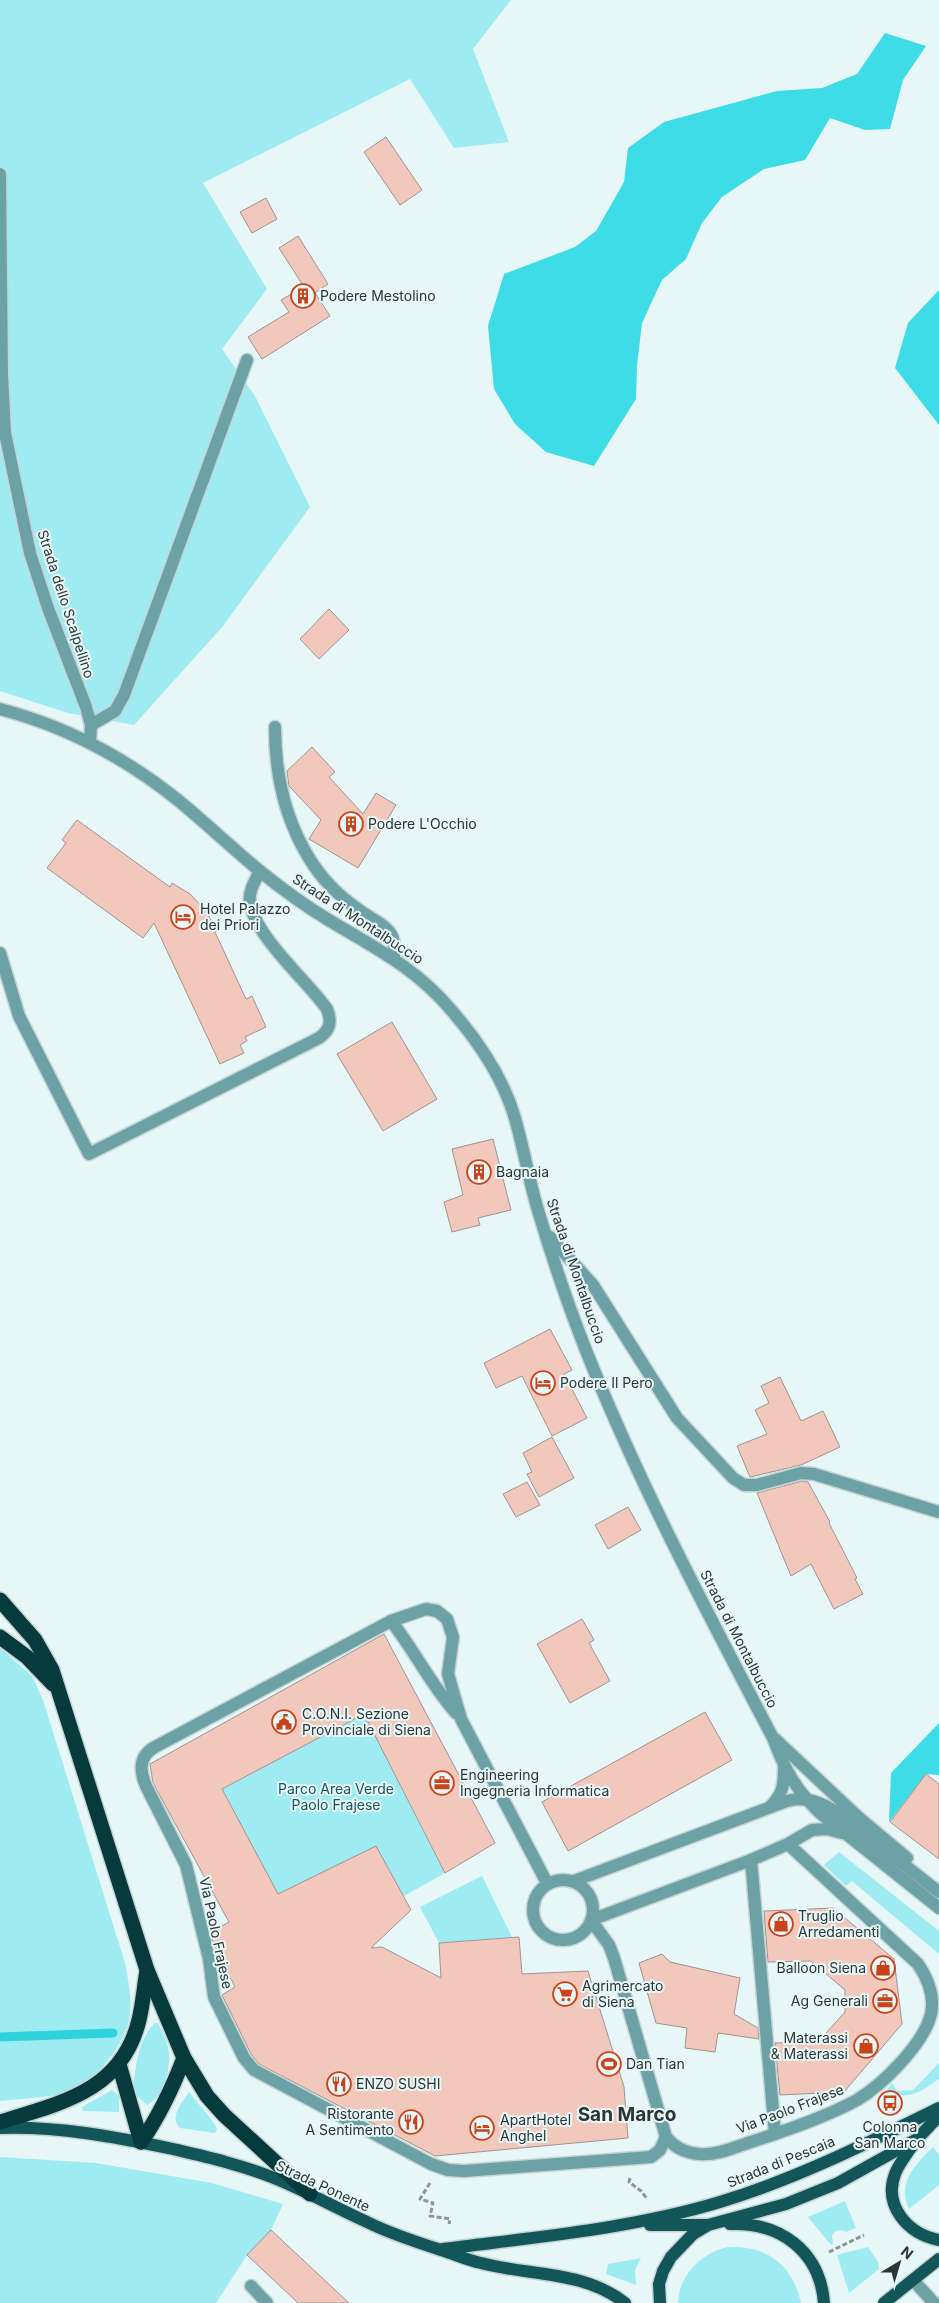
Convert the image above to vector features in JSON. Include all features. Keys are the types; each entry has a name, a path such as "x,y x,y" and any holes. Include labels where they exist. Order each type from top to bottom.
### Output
{"highway":[{"path":"0,1600 23,1625 44,1653 59,1691 147,1970 184,2058 207,2096 224,2115 310,2194"},
{"path":"0,1637 27,1657 59,1691"},
{"path":"0,2122 59,2104 88,2091 103,2081 119,2064 139,2021 147,1970"},
{"path":"140,2142 157,2119 168,2099 184,2058"},
{"path":"119,2064 140,2142"}],"main road":[{"name":"Strada di Pescaia","path":"441,2250 627,2225 718,2202 766,2187 822,2164 939,2108"},
{"name":"Strada di Pescaia","path":"660,2303 659,2284 671,2257 693,2234 708,2225 786,2204 813,2194 873,2165 917,2139 939,2116"},
{"name":"Strada Ponente","path":"0,2128 71,2132 140,2142 242,2167 310,2194 384,2230 481,2263 562,2276 587,2283 604,2290 625,2303"},
{"path":"917,2139 896,2172 892,2193 895,2207 901,2218 914,2230 939,2240"},
{"name":"Strada di Pescaia","path":"627,2225 749,2223 774,2230 796,2244 812,2263 822,2286 824,2303"},
{"path":"884,2303 939,2259"}],"street":[{"name":"Strada dello Scalpellino","path":"0,174 2,375 5,433 30,553 48,608 86,707 91,725 90,743"},
{"path":"91,725 115,710 124,695 246,360"},
{"name":"Strada di Montalbuccio","path":"0,709 57,728 90,743 128,764 158,785 260,871 309,908 394,958 428,984 454,1012 497,1074 514,1115 546,1234 584,1344 633,1461 680,1558 773,1738 784,1768 805,1798 939,1908"},
{"path":"275,727 277,772 282,792 303,848 340,895 390,932 394,941 394,958"},
{"path":"0,953 19,1016 89,1154 319,1038 328,1029 330,1023 327,1009 268,939 253,914 249,903 251,890 260,871"},
{"path":"546,1234 593,1285 677,1418 733,1478 744,1485 757,1484 800,1472 814,1474 939,1512"},
{"name":"Via Paolo Frajese","path":"547,1883 461,1719 448,1674 453,1637 447,1619 437,1611 426,1609 391,1621 152,1748 146,1753 141,1762 141,1774 146,1786 186,1865 209,1959 214,1997 244,2058 254,2070 267,2078 431,2164 448,2170 464,2171 651,2157 660,2150 666,2137 677,2147 700,2154 713,2153 775,2134 847,2105 883,2080 917,2040 928,2022 932,2002 928,1980 914,1959 788,1844"},
{"name":"Via Paolo Frajese","path":"391,1621 410,1646 436,1690 461,1719"},
{"name":"Strada di Montalbuccio","path":"773,1738 857,1816 939,1884"},
{"path":"767,1809 781,1793 784,1786 784,1768"},
{"path":"574,1882 787,1801 805,1798 820,1803 838,1814 939,1892"},
{"path":"591,1920 751,1860 788,1844 812,1830 827,1829 849,1836"},
{"path":"751,1860 775,2134"},
{"path":"565,1879 574,1882 582,1886 588,1893 593,1911 591,1920 580,1934 571,1939 552,1938 537,1926 532,1907 534,1898 547,1883 565,1879"},
{"path":"591,1920 609,1945 614,1958 666,2137"},
{"path":"913,2280 934,2303"},
{"path":"251,2286 267,2303"}],"path":[{"path":"631,2184 641,2191 648,2201"},
{"path":"420,2200 433,2203 430,2216 450,2219 449,2224"},
{"path":"829,2252 864,2235"}],"green space":[{"path":"0,0 511,0 473,49 509,142 454,148 410,79 203,183 267,289 222,349 255,396 310,507 223,626 134,725 68,713 0,691"},
{"path":"0,1648 32,1676 43,1700 125,1963 130,1993 130,2017 122,2040 114,2052 91,2080 83,2086 57,2095 0,2101"},
{"name":"Parco Area Verde Paolo Frajese","path":"364,1714 445,1873 404,1896 376,1846 278,1894 222,1789"},
{"path":"839,1852 939,1931 939,1954 852,1881 846,1886 824,1865"},
{"path":"482,1876 512,1937 439,1943 420,1907"},
{"path":"155,2023 158,2023 165,2037 169,2052 169,2066 162,2089 153,2101 147,2105 135,2094 133,2087 141,2044 149,2029"},
{"path":"939,2063 939,2079 920,2091 902,2095 887,2090 892,2083 897,2091 913,2090"},
{"path":"112,2090 119,2096 119,2112 83,2111 82,2107"},
{"path":"189,2092 209,2116 217,2129 215,2133 180,2128 177,2123 176,2114"},
{"path":"933,2147 939,2155 939,2185 909,2209 905,2190 907,2182 914,2167"},
{"path":"0,2157 96,2163 212,2183 283,2204 271,2230 247,2255 216,2303 0,2303"},
{"path":"845,2201 856,2228 846,2232 836,2231 832,2236 833,2244 831,2245 808,2217"},
{"path":"728,2247 755,2250 776,2260 791,2278 801,2303 678,2303 682,2283 693,2267 709,2254"},
{"path":"868,2247 878,2262 879,2269 849,2293 837,2255"},
{"path":"641,2258 635,2270 636,2285 606,2274 608,2264"}],"shaded area":[{"path":"885,33 926,46 903,80 890,129 865,130 830,118 805,160 764,169 722,197 702,223 686,259 662,280 642,323 637,366 636,399 594,466 546,452 515,424 494,389 488,326 504,274 575,247 596,231 624,182 628,148 664,122 777,91 822,88 857,74"},
{"path":"939,290 939,425 895,368 908,323"},
{"path":"939,1723 939,1775 926,1774 889,1822 891,1773"}],"building":[{"path":"386,137 422,190 400,205 364,152"},
{"path":"266,198 277,219 252,233 240,212"},
{"name":"Podere Mestolino","path":"298,236 328,284 315,293 330,316 262,359 248,337 289,312 281,300 304,287 279,248"},
{"path":"329,609 349,630 319,659 300,639"},
{"name":"Podere L'Occhio","path":"312,747 335,772 329,777 363,814 376,793 396,805 358,868 309,839 321,820 289,786 287,771"},
{"path":"77,820 170,887 172,883 190,894 206,911 217,931 215,932 246,999 252,996 266,1027 245,1037 247,1041 240,1045 244,1053 220,1064 154,923 143,938 47,868 66,843 62,840"},
{"path":"392,1022 437,1099 383,1131 337,1054"},
{"name":"Bagnaia","path":"493,1139 511,1210 478,1218 480,1225 452,1232 444,1202 463,1195 452,1149"},
{"name":"Podere Il Pero","path":"550,1329 572,1370 564,1374 587,1418 552,1436 522,1376 496,1388 484,1363"},
{"path":"780,1377 801,1421 823,1411 840,1447 801,1465 750,1477 737,1446 767,1434 755,1410 769,1403 761,1386"},
{"path":"552,1437 574,1478 539,1497 527,1474 532,1472 523,1453"},
{"path":"802,1481 808,1482 830,1522 863,1594 834,1609 811,1564 791,1576 757,1493"},
{"path":"527,1482 540,1505 516,1517 503,1494"},
{"path":"628,1507 641,1530 608,1549 595,1525"},
{"path":"582,1619 594,1640 589,1643 610,1681 570,1703 537,1644"},
{"path":"384,1634 495,1843 445,1873 364,1714 222,1789 278,1894 376,1846 411,1910 371,1948 382,1947 441,1978 439,1943 519,1937 522,1974 588,1971 624,2087 628,2138 435,2156 259,2064 251,2054 222,1995 235,1987 213,1942 211,1932 229,1922 153,1783 150,1764"},
{"path":"705,1712 732,1760 568,1851 542,1802"},
{"path":"926,1774 939,1784 939,1859 890,1822"},
{"path":"833,1908 894,1959 902,2024 844,2092 780,2095 775,2043 818,2042 845,2012 845,1990 811,1961 768,1962 764,1911"},
{"path":"662,1954 670,1962 740,1978 734,2014 758,2028 759,2039 718,2033 715,2052 685,2048 687,2028 656,2023 639,1963"},
{"path":"271,2230 349,2303 298,2303 247,2255"}],"waterway":[{"path":"0,2037 113,2033"}],"place":[{"name":"Podere Mestolino","path":"303,296"},
{"name":"Podere L'Occhio","path":"351,824"},
{"name":"Hotel Palazzo dei Priori","path":"183,917"},
{"name":"Bagnaia","path":"479,1172"},
{"name":"Podere Il Pero","path":"543,1383"},
{"name":"C.O.N.I. Sezione Provinciale di Siena","path":"284,1722"},
{"name":"Engineering Ingegneria Informatica","path":"442,1783"},
{"name":"Truglio Arredamenti","path":"781,1924"},
{"name":"Balloon Siena","path":"883,1968"},
{"name":"Agrimercato di Siena","path":"565,1994"},
{"name":"Ag Generali","path":"885,2001"},
{"name":"Materassi & Materassi","path":"866,2046"},
{"name":"Dan Tian","path":"609,2064"},
{"name":"ENZO SUSHI","path":"339,2084"},
{"name":"Colonna San Marco","path":"890,2103"},
{"name":"Ristorante A Sentimento","path":"411,2122"},
{"name":"ApartHotel Anghel","path":"482,2128"}],"district":[{"name":"San Marco","path":"627,2114"}]}
